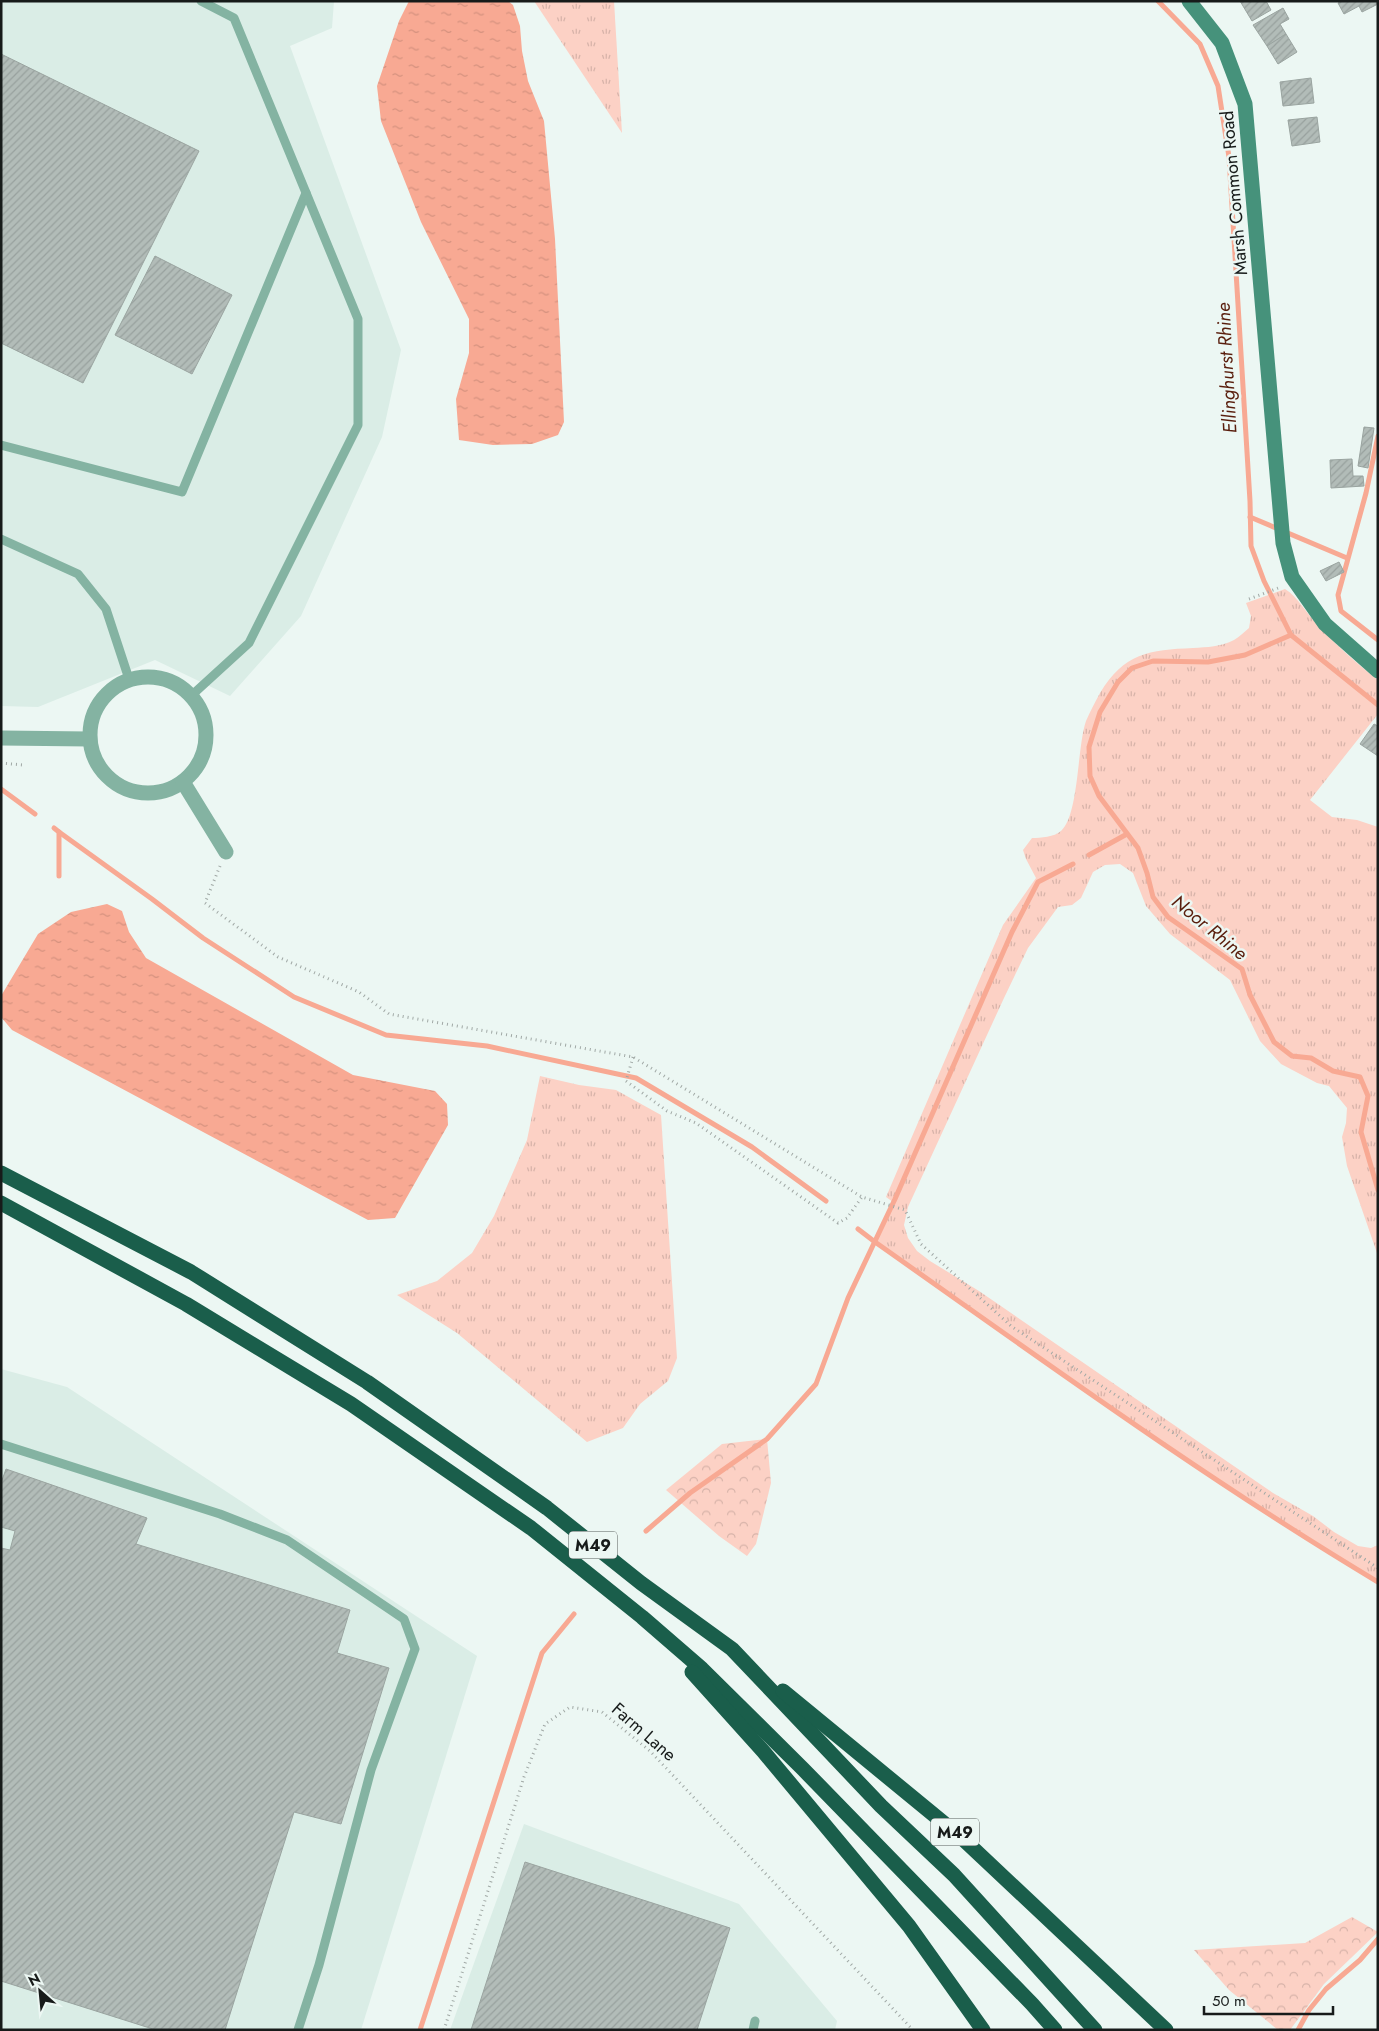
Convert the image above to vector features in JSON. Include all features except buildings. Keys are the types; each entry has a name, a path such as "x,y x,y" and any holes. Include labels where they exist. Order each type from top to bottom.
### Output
{"highway":[{"name":"M49","path":"1,1173 191,1272 367,1382 547,1508 641,1583 732,1649 962,1838 1166,2030"},
{"name":"M49","path":"1,1203 186,1304 351,1404 531,1528 642,1616 702,1668 803,1769 1032,2004 1055,2030"},
{"name":"M49","path":"642,1616 764,1751 908,1926 983,2030"},
{"name":"M49","path":"732,1649 882,1806 954,1875 1095,2030"}],"main road":[{"name":"Marsh Common Road","path":"1189,1 1222,43 1245,104 1283,543 1292,577 1324,624 1378,671"}],"street":[{"path":"146,676 163,678 179,684 192,696 202,712 207,731 205,751 196,768 183,782 167,791 149,794 123,788 115,784 102,772 93,756 89,739 91,720 99,702 112,688 129,679 146,676"},
{"path":"1,738 89,739"},
{"path":"183,782 226,852"}],"lane":[{"path":"192,696 249,643 358,425 358,319 234,18 201,1"},
{"path":"1,445 182,492 306,193"},
{"path":"1,539 78,574 106,609 129,679"},
{"path":"1,1444 220,1514 287,1540 404,1619 415,1649 371,1770 318,1965 298,2030"}],"path":[{"path":"1249,599 1279,588"},
{"path":"1,763 23,765"},
{"path":"226,852 205,903 278,957 359,992 388,1014 633,1057 862,1197 905,1210 921,1244 1011,1326 1378,1568"},
{"path":"633,1057 626,1081 667,1112 696,1124 838,1223 847,1218 862,1197"},
{"name":"Farm Lane","path":"444,2030 524,1777 545,1724 570,1707 602,1712 650,1751 913,2030"}],"shaded area":[{"path":"1,1 334,1 332,28 290,46 401,350 382,437 301,616 230,696 155,660 38,707 1,706"},
{"path":"1,1369 67,1387 477,1656 361,2030 1,2030"},
{"path":"524,1824 739,1904 837,2021 835,2030 450,2030"}],"green space":[{"path":"534,1 614,1 622,133"},
{"path":"1285,589 1294,596 1313,620 1339,646 1378,680 1378,714 1310,800 1332,817 1357,820 1378,827 1378,1256 1347,1166 1342,1137 1346,1123 1347,1108 1329,1086 1317,1083 1281,1064 1260,1041 1230,980 1170,934 1146,906 1133,873 1120,864 1105,865 1093,872 1081,898 1072,905 1058,907 1028,948 908,1207 904,1225 908,1238 917,1251 930,1261 979,1291 1273,1493 1313,1516 1334,1532 1358,1546 1371,1548 1378,1545 1378,1582 1186,1459 875,1242 893,1202 886,1197 1003,925 1036,878 1023,850 1032,838 1055,835 1067,823 1074,796 1086,721 1100,693 1118,669 1139,656 1163,650 1214,646 1234,640 1249,628 1251,616 1246,603"},
{"path":"540,1076 579,1085 616,1090 661,1115 677,1358 668,1381 640,1404 623,1428 587,1442 457,1333 397,1295 437,1281 472,1253 494,1216 527,1140"},
{"path":"767,1439 771,1483 756,1544 747,1556 719,1536 666,1490 722,1444"},
{"path":"1352,1917 1378,1932 1324,1984 1290,2030 1278,2030 1229,1990 1194,1950 1305,1943"}],"water":[{"path":"409,1 508,1 513,5 520,26 522,51 528,81 544,121 555,239 564,422 558,435 532,444 493,445 459,440 456,399 469,353 469,319 421,222 381,121 377,86 399,21"},
{"path":"107,904 122,911 129,932 146,958 353,1075 435,1091 447,1104 448,1125 395,1218 368,1220 12,1030 1,1017 1,996 38,934 71,912"}],"waterway":[{"name":"Ellinghurst Rhine","path":"1158,1 1200,44 1218,86 1229,157 1250,501 1251,546 1264,581 1291,635 1378,705"},
{"path":"1378,436 1366,493 1338,595 1341,611 1378,640"},
{"path":"1250,517 1347,558"},
{"name":"Noor Rhine","path":"1291,635 1245,655 1208,662 1153,661 1132,668 1118,682 1100,712 1089,747 1090,776 1099,796 1138,848 1153,897 1168,917 1242,969 1250,995 1274,1042 1292,1056 1311,1058 1333,1071 1360,1077 1368,1096 1361,1132 1378,1190"},
{"path":"1,789 35,814"},
{"path":"54,828 59,832 59,876"},
{"path":"59,832 203,938 294,997 386,1035 487,1046 636,1078 752,1147 826,1201"},
{"path":"1089,855 1127,834"},
{"path":"646,1531 690,1493 767,1439 816,1384 848,1298 895,1199 1012,932 1038,882 1073,864"},
{"path":"858,1229 1186,1459 1378,1582"},
{"path":"420,2030 542,1653 574,1614"},
{"name":"Noor Rhine","path":"1298,2030 1309,2010 1326,1989 1360,1960 1378,1939"}]}
